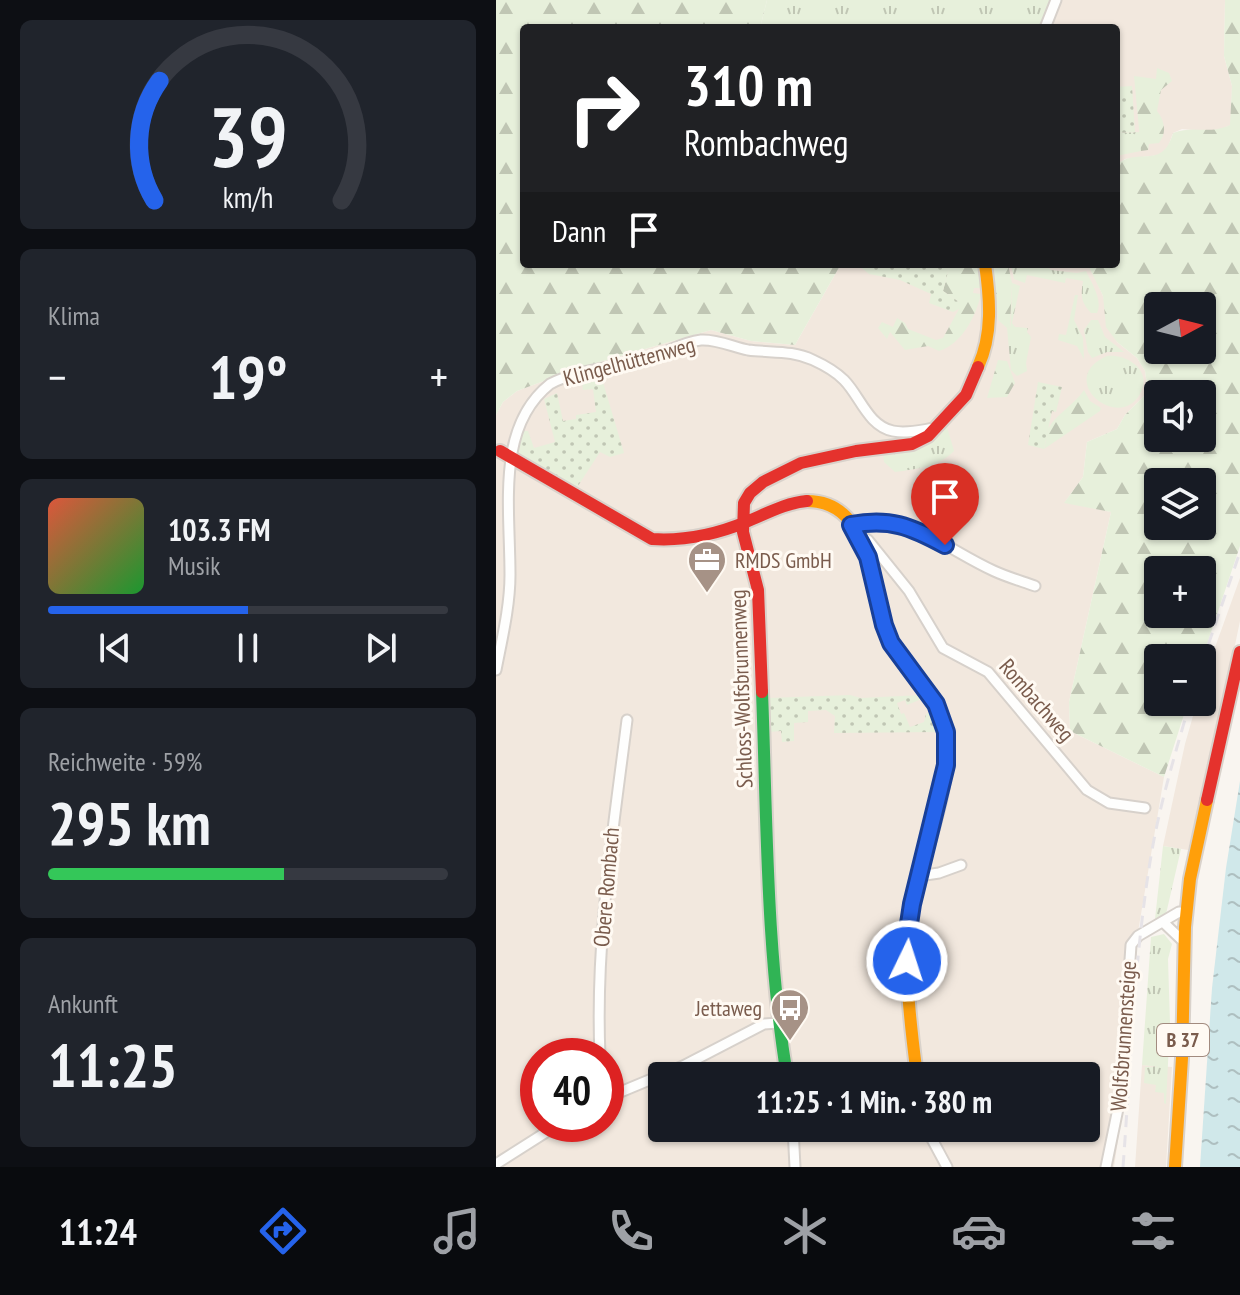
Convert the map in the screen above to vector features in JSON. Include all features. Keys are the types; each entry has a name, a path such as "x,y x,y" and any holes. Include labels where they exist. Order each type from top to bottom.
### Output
{"street":[{"path":"1047,24 1056,0"},
{"path":"741,524 746,497 782,471 842,453 912,444 923,440 937,427 966,395 984,354 991,304 986,268"},
{"name":"Klingelhüttenweg","path":"500,453 522,404 555,381 648,359 702,340 745,349 787,352 811,359 843,379 875,421 887,429 909,432 937,427"},
{"path":"496,670 510,575 500,453"},
{"name":"Rombachweg","path":"500,453 652,539 672,539 741,524 792,504 816,502 840,512 854,530 868,540 909,591 943,648 988,672 1087,790 1109,803 1145,808"},
{"path":"915,1062 907,937 944,777 946,727 932,698 891,643 871,566 854,530 884,522 904,525 996,572 1035,586"},
{"name":"Schloss-Wolfsbrunnenweg","path":"741,524 758,585 771,934 778,1023 785,1062"},
{"name":"B 37","path":"1175,1167 1186,913 1195,854 1240,652"},
{"name":"Obere Rombach","path":"600,1038 603,906 627,720"},
{"path":"919,876 961,865"},
{"name":"Wolfsbrunnensteige","path":"1106,1167 1121,1094 1130,949 1135,939 1179,912 1186,913"},
{"path":"1164,923 1185,943"},
{"path":"624,1091 683,1066 764,1024 778,1023"},
{"path":"496,1164 531,1142"},
{"path":"794,1142 795,1167"},
{"path":"934,1142 947,1167"},
{"path":"1111,1151 1114,1167"}],"shaded area":[{"path":"1051,0 1225,0 1224,56 1232,86 1231,125 1214,132 1182,129 1173,133 1168,147 1160,155 1125,159 1120,163 1120,24 1042,24"},
{"path":"839,268 1091,268 1117,342 1137,358 1145,371 1144,396 1125,415 1117,429 1087,442 1083,477 1065,502 1111,512 1069,702 1070,731 1164,777 1138,932 1124,1100 1114,1167 496,1167 496,415 503,402 517,391 579,368 711,330 751,341 795,345"},
{"path":"1240,578 1240,621 1188,850 1163,846 1193,716 1216,716 1216,645"},
{"path":"1142,1065 1172,1067 1166,1167 1135,1167"}],"green space":[{"path":"496,0 767,0 761,24 520,24 520,268 839,268 795,345 751,341 711,330 579,368 517,391 503,402 496,415"},
{"path":"767,0 1051,0 1042,24 761,24"},
{"path":"1225,0 1240,0 1240,546 1216,617 1216,556 1144,556 1144,628 1212,628 1207,644 1144,644 1144,716 1184,716 1164,777 1070,731 1069,702 1111,512 1064,503 1083,477 1087,442 1117,429 1125,415 1144,396 1144,452 1216,452 1216,380 1146,380 1137,358 1117,342 1106,327 1103,296 1089,268 1120,268 1120,163 1132,157 1162,152 1173,133 1230,125 1232,86 1224,56"},
{"path":"1157,68 1169,73 1172,81 1161,90 1157,111 1164,131 1159,143 1149,144 1148,150 1141,151 1134,76 1156,79"},
{"path":"1132,86 1135,132 1120,133 1120,87"},
{"path":"1141,132 1141,151 1120,155 1120,133"},
{"path":"862,268 949,268 943,291 959,302 959,309 953,312 929,303 931,294 900,280 869,274"},
{"path":"949,268 980,268 981,288 974,288 973,293 981,294 976,311 961,336 947,347 939,351 928,346 905,350 890,332 887,339 878,328 882,322 893,327 897,318 908,329 936,340 943,338 959,309 959,302 943,291"},
{"path":"992,268 1009,268 1012,283 1010,327 998,320"},
{"path":"1012,268 1086,271 1098,297 1097,313 1091,313 1083,301 1083,281 1066,278 1065,283 1027,275 1025,283 1014,279"},
{"path":"1012,283 1020,286 1012,323 1015,327 1028,328 1031,337 1027,371 1017,376 1011,370 1007,328 1011,322"},
{"path":"1075,295 1078,295 1074,320 1083,338 1084,359 1077,346 1058,340 1059,334 1066,335"},
{"path":"1091,320 1098,320 1105,337 1124,352 1107,352 1092,358 1084,330"},
{"path":"1107,356 1130,361 1141,371 1143,386 1130,405 1118,408 1106,405 1095,398 1088,388 1087,377 1092,366"},
{"path":"998,360 1007,361 1015,383 1007,397 987,398"},
{"path":"602,379 624,453 610,457 600,452 576,489 513,450 510,441 513,430 528,431 534,448 555,442 544,399 557,393 563,421 596,412 593,389 583,390 582,383"},
{"path":"1038,382 1062,387 1056,412 1052,411 1044,449 1028,445"},
{"path":"1084,390 1090,401 1101,408 1100,411 1044,449 1051,424"},
{"path":"947,427 954,451 941,461 895,472 884,462 883,455 918,448"},
{"path":"850,695 861,698 922,695 924,698 907,705 905,700 897,703 901,714 904,713 910,727 924,722 926,714 933,711 940,732 834,733 835,716 826,710 808,711 808,722 794,723 794,741 782,742 781,731 769,732 768,698"},
{"path":"1163,846 1181,849 1166,914 1155,919"},
{"path":"1164,934 1172,944 1168,959 1170,1023 1166,1104 1164,1093 1155,1092 1156,1085 1144,1083 1145,1067 1158,1067 1142,1065 1151,937"}],"water":[{"path":"1240,781 1240,1167 1200,1167 1212,988"}],"railway":[{"path":"1209,644 1240,552"},
{"path":"1123,1167 1146,889 1160,813 1186,716"}],"traffic: fast":[{"path":"762,692 771,932 785,1062"}],"traffic: slow":[{"path":"978,367 988,329 985,268"},
{"path":"807,501 830,505 847,518 859,536 893,647 932,698 946,734 940,800 909,927 908,991 915,1062"},
{"path":"1175,1167 1182,1058 1185,927 1190,879 1207,800"}],"traffic: jam":[{"path":"762,692 758,590 743,532 744,503 750,493 763,482 801,463 856,451 912,444 928,436 966,395 978,367"},
{"path":"500,451 652,539 688,538 712,533 783,506 807,501"},
{"path":"1207,800 1240,652"}],"place":[{"name":"RMDS GmbH","path":"707,594"},
{"name":"Jettaweg","path":"790,1042"}],"route":[{"path":"907,961 912,904 946,765 946,732 944,719 936,704 891,643 868,557 851,525 896,523 945,545"}]}
